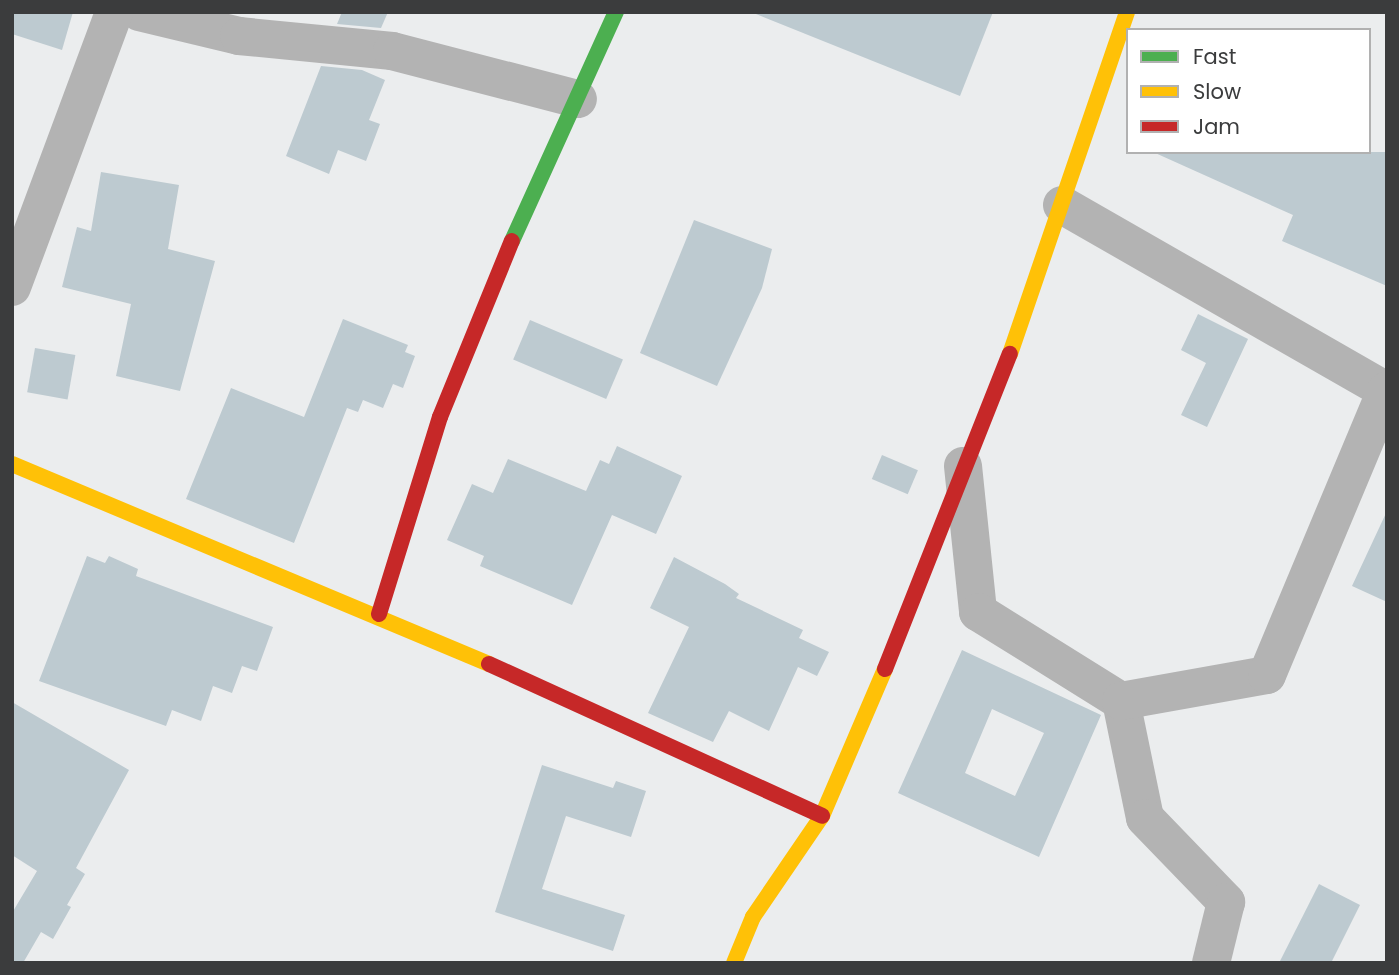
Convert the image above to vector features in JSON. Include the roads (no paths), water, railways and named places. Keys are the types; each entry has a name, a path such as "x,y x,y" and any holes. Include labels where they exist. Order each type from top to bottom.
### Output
{"street":[{"path":"12,287 114,12"},
{"path":"139,12 239,36 392,51 578,99"},
{"path":"379,614 440,417 529,199 578,99 616,12"},
{"path":"734,963 753,917 822,816 895,646 963,466 1029,304 1127,12"},
{"path":"963,466 978,612 1121,701 1267,675 1386,391 1062,205"},
{"path":"12,464 379,614 822,816"},
{"path":"1121,701 1145,818 1226,902 1210,963"}]}
